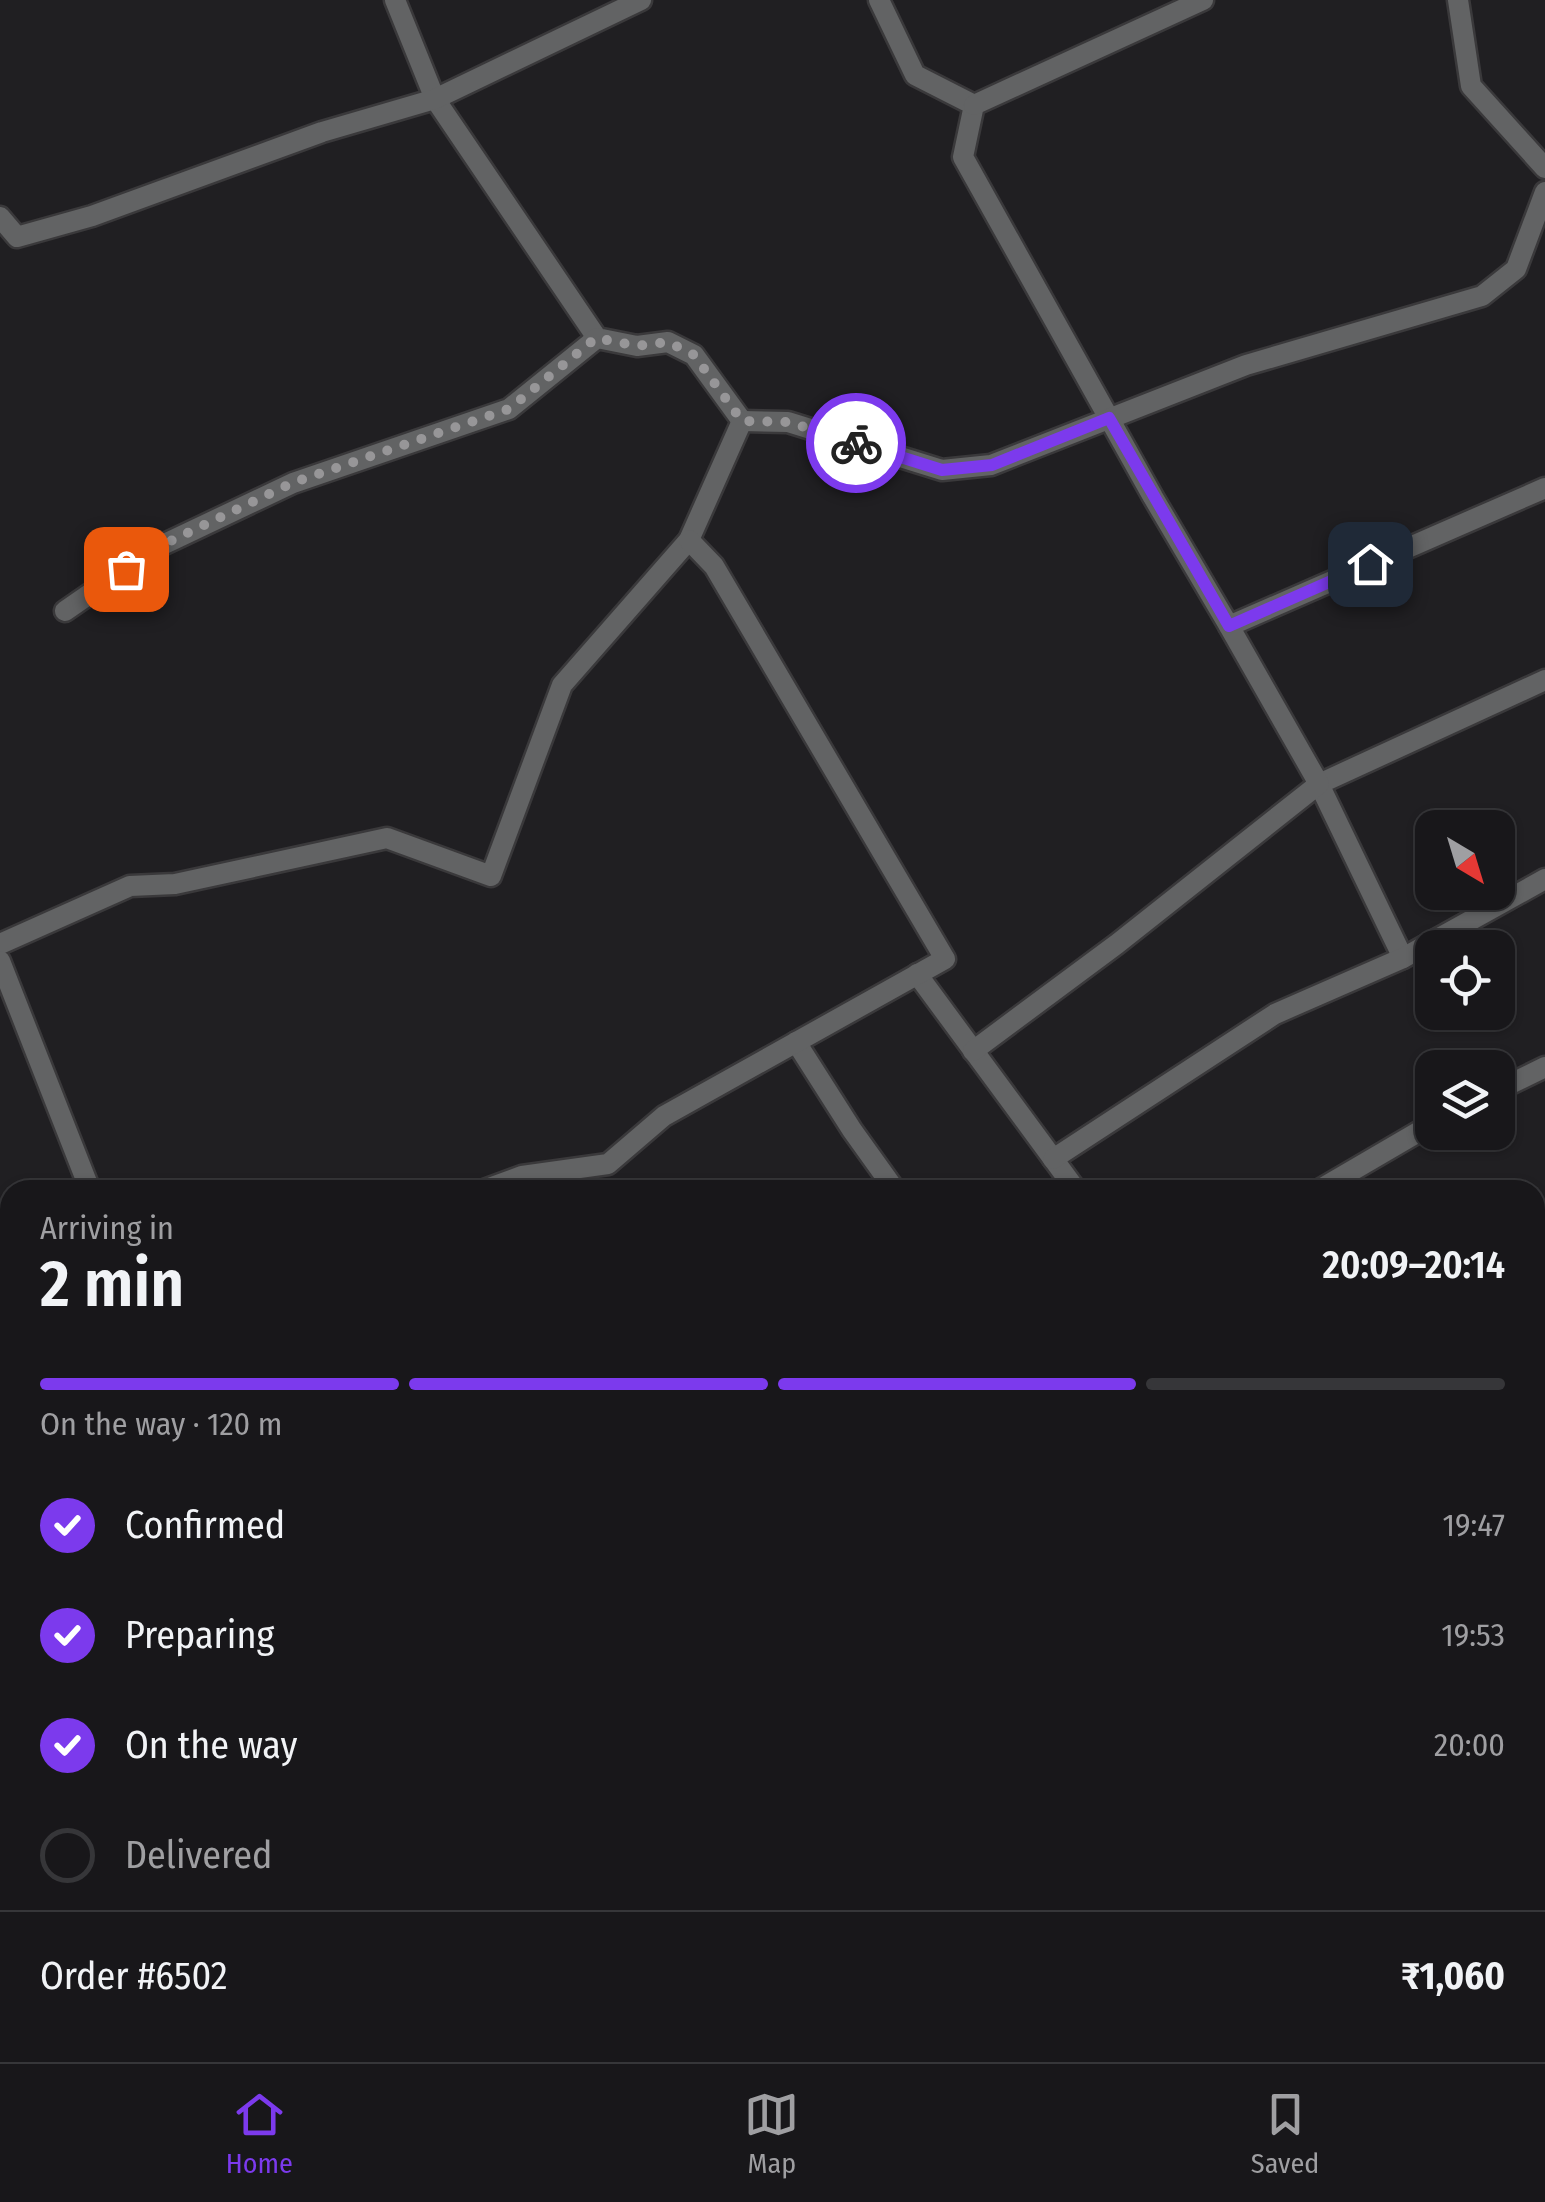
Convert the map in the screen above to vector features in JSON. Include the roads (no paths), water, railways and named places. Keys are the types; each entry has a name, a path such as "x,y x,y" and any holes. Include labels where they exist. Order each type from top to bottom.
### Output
{"street":[{"path":"394,0 435,99 596,338 637,346 668,342 694,355 742,421"},
{"path":"0,217 17,236 92,216 322,132 435,99 641,0"},
{"path":"879,0 915,75 974,106"},
{"path":"974,106 1203,0"},
{"path":"1458,0 1471,86 1545,168"},
{"path":"974,106 963,157 1319,784 1403,958"},
{"path":"742,421 788,422 942,470 992,465 1246,365 1482,296 1516,270 1545,192"},
{"path":"65,611 156,548 292,483 509,409 596,338"},
{"path":"0,944 130,886 175,884 387,838 492,876 562,685 690,540 742,421"},
{"path":"1229,626 1545,488"},
{"path":"511,1180 608,1164 664,1116 945,959 714,566 690,540"},
{"path":"973,1050 1117,944 1319,784 1545,680"},
{"path":"1053,1159 1275,1014 1403,958 1545,878"},
{"path":"0,960 86,1180"},
{"path":"917,974 1069,1180"},
{"path":"796,1042 889,1180"},
{"path":"1515,1082 1545,1067"},
{"path":"1337,1180 1415,1134"}]}
